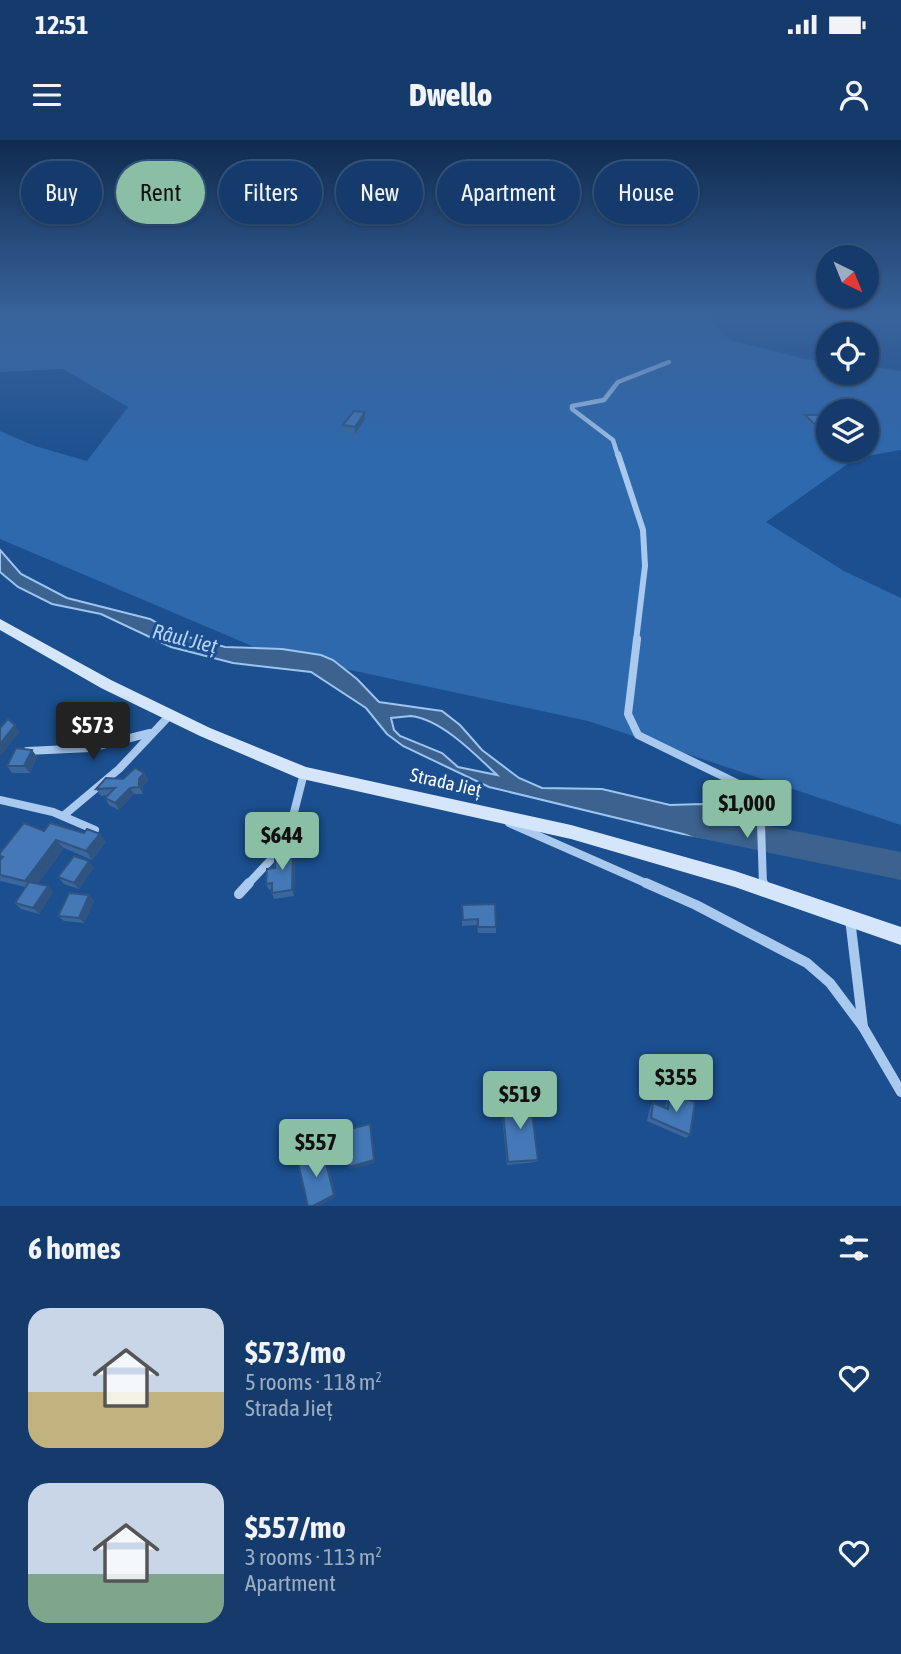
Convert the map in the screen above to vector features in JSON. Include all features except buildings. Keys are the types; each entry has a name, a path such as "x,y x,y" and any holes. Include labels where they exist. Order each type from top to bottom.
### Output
{"main road":[{"name":"Strada Jieț","path":"0,624 106,684 304,773 571,832 763,888 901,936"}],"street":[{"path":"662,365 618,382 604,400 572,406 572,410 613,440 643,530 645,566 628,714 638,735 749,789 757,803 761,819 763,888"},
{"path":"63,816 119,769 170,715"},
{"path":"27,751 82,749 125,742 153,732"},
{"path":"239,894 281,849 288,836 304,773"},
{"path":"0,800 63,816 96,830"},
{"path":"490,814 544,841 696,905 807,963 830,983 863,1027 901,1092"},
{"path":"849,918 863,1027"}],"shaded area":[{"path":"0,365 816,365 816,385 879,385 879,368 901,371 901,450 879,454 879,399 816,399 816,462 850,462 766,522 844,571 901,598 901,825 588,721 266,652 0,539 0,431 35,446 87,461 128,407 63,369 0,372"}],"water":[{"path":"0,550 21,574 67,598 150,619 177,634 225,647 282,649 321,655 333,660 357,679 379,702 442,711 460,725 482,750 519,778 542,788 602,789 670,805 702,804 724,813 726,841 683,834 489,787 403,746 387,734 366,708 311,672 233,663 171,647 101,614 52,604 18,587 0,572","holes":["411,716 422,719 457,739 497,775 458,767 442,753 400,736 394,730 391,718"]}],"waterway":[{"name":"Râul Jieț","path":"694,824 901,866"}]}
